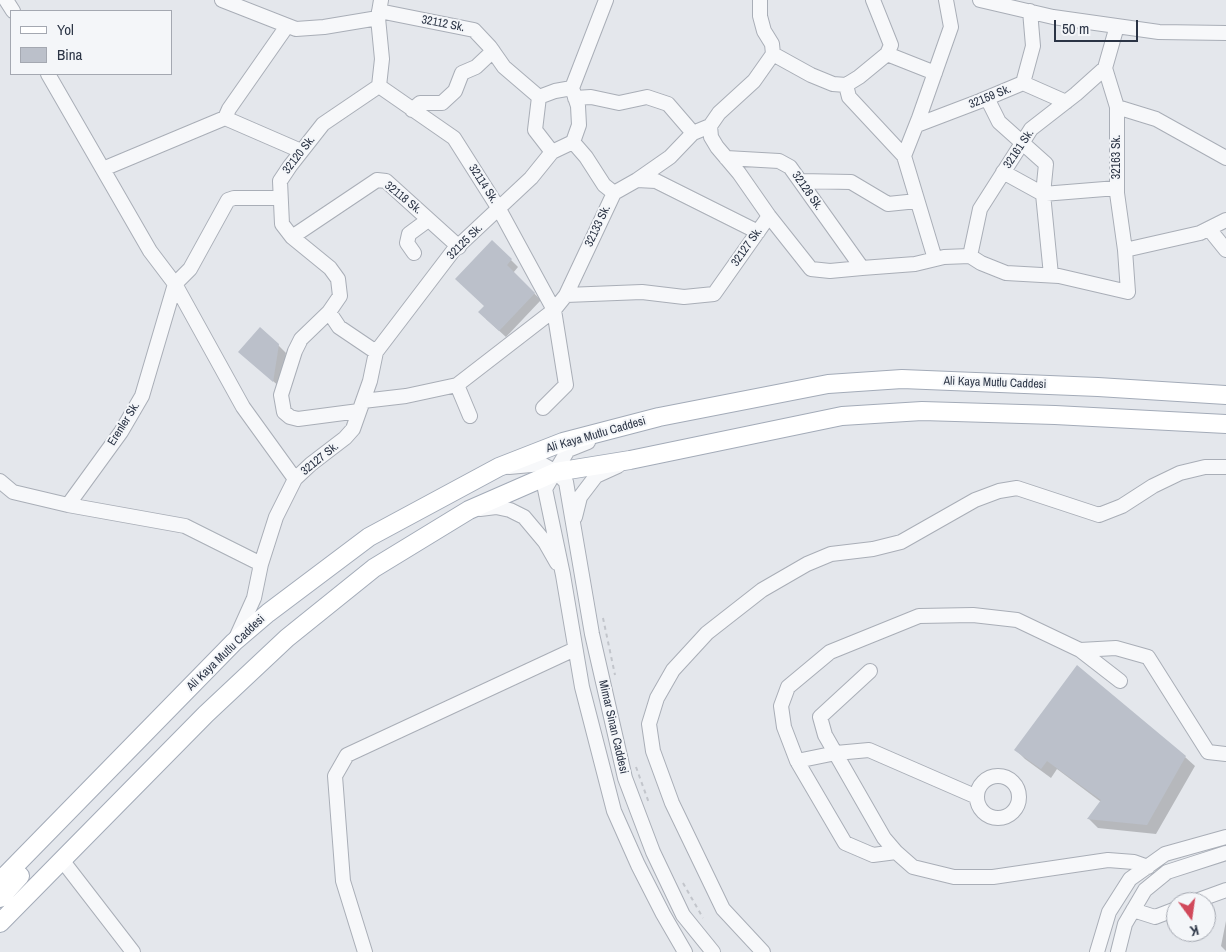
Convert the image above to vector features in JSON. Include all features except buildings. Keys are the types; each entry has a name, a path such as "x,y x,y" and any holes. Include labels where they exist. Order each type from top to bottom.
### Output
{"main road":[{"name":"Ali Kaya Mutlu Caddesi","path":"0,881 234,642 268,613 369,537 499,468 563,442 659,417 828,384 902,379 1226,395"},
{"name":"Ali Kaya Mutlu Caddesi","path":"0,923 206,714 287,638 374,568 469,510 561,477 630,460 842,416 922,411 1226,424"},
{"path":"0,898 28,867 35,847"}],"street":[{"path":"222,0 296,29 324,27 380,10 382,59 379,86"},
{"path":"606,0 574,93 578,106 579,125 573,142 586,157 604,185 614,193"},
{"path":"760,0 760,16 764,31 772,44 773,54 754,81 719,112 710,126 711,137 717,147 740,173 769,216"},
{"path":"773,54 811,75 833,84 846,85 888,54 891,45 873,0"},
{"path":"904,156 952,27 946,0"},
{"path":"980,0 1002,2 1030,12 1053,17 1159,32 1226,33"},
{"name":"32112 Sk.","path":"380,10 474,30 504,66 539,98"},
{"name":"32159 Sk.","path":"917,125 1023,83 1033,46 1030,12"},
{"path":"103,169 225,118 229,109 287,26"},
{"path":"1105,68 1117,26"},
{"path":"412,110 420,103 442,103 455,90 462,73 476,67 493,51"},
{"path":"888,54 935,73"},
{"name":"32161 Sk.","path":"970,256 980,209 1030,128 1066,102 1105,68"},
{"name":"32163 Sk.","path":"1051,275 1128,292 1117,188 1117,107 1105,68"},
{"path":"49,75 150,251 175,284 243,407 295,479"},
{"path":"1023,83 1066,102"},
{"path":"846,85 849,97 904,156 935,259"},
{"name":"32114 Sk.","path":"379,86 454,138 499,209 554,310 566,385 543,408"},
{"name":"32120 Sk.","path":"329,312 340,296 338,279 330,268 292,237 282,224 280,180 323,124 379,86"},
{"path":"552,152 535,130 539,98 555,91 574,93 619,103 647,97 668,104 693,132"},
{"path":"970,256 981,263 1006,273 1051,275 1043,194 1046,164 999,122 987,98"},
{"path":"1117,107 1156,119 1226,158"},
{"path":"225,118 301,151"},
{"name":"32133 Sk.","path":"554,310 566,295 614,193 637,180 670,157 693,132 710,126"},
{"name":"32125 Sk.","path":"361,406 370,381 376,352 421,292 458,246 532,178 552,152 573,142"},
{"name":"32128 Sk.","path":"726,158 780,161 790,167 862,268"},
{"path":"1003,172 1043,194 1117,188"},
{"name":"32118 Sk.","path":"292,237 377,180 386,182 458,246"},
{"path":"637,180 656,181 758,232"},
{"path":"800,181 851,182 888,204 917,201"},
{"name":"Erenler Sk.","path":"68,505 121,432 142,396 175,284 190,269 228,200 234,198 280,198"},
{"name":"32127 Sk.","path":"566,295 642,292 684,297 714,294 769,216 811,269 830,271 915,264 935,259 970,256"},
{"path":"414,253 407,243 409,234 428,220"},
{"path":"1125,250 1200,233 1226,220"},
{"path":"1209,229 1226,250"},
{"path":"376,352 338,327 329,312 301,339 295,350 281,395 284,412 290,417 298,418 457,385 554,310"},
{"path":"457,385 470,416"},
{"name":"32127 Sk.","path":"234,642 254,598 261,564 276,517 295,479 345,438 353,429 361,406"},
{"name":"Mimar Sinan Caddesi","path":"622,426 568,450 561,477 573,525 592,634 625,778 652,852 683,915 713,952"},
{"path":"573,525 580,496 596,476 630,460"},
{"path":"499,468 542,464 561,477"},
{"path":"763,952 723,909 672,802 653,751 649,724 657,698 673,670 707,633 762,590 808,564 831,554 872,549 901,542 975,500 999,491 1017,488 1099,515 1122,506 1153,486 1180,473 1205,467 1226,467"},
{"name":"Mimar Sinan Caddesi","path":"561,477 545,489 563,575 582,687 614,811 638,865 685,952"},
{"path":"0,481 13,492 68,505 185,526 261,564"},
{"path":"469,510 496,507 510,510 524,517 545,542 563,575"},
{"path":"254,598 268,613"},
{"path":"896,852 873,855 845,843 797,760 784,727 781,706 788,687 830,652 919,616 973,615 1017,620 1080,650 1120,681"},
{"path":"1080,650 1116,648 1148,656 1208,752 1226,754"},
{"path":"365,952 343,881 335,776 347,755 575,649"},
{"path":"870,671 820,717 826,735 884,838 913,867 954,877 993,877 1108,860 1134,862 1148,866"},
{"path":"797,760 836,753 869,750 977,797"},
{"path":"1097,952 1109,912 1130,879 1165,854 1226,837"},
{"path":"1118,952 1125,924 1145,890 1167,872 1226,853"},
{"path":"62,860 133,952"},
{"path":"1133,910 1155,917 1166,913"}]}
